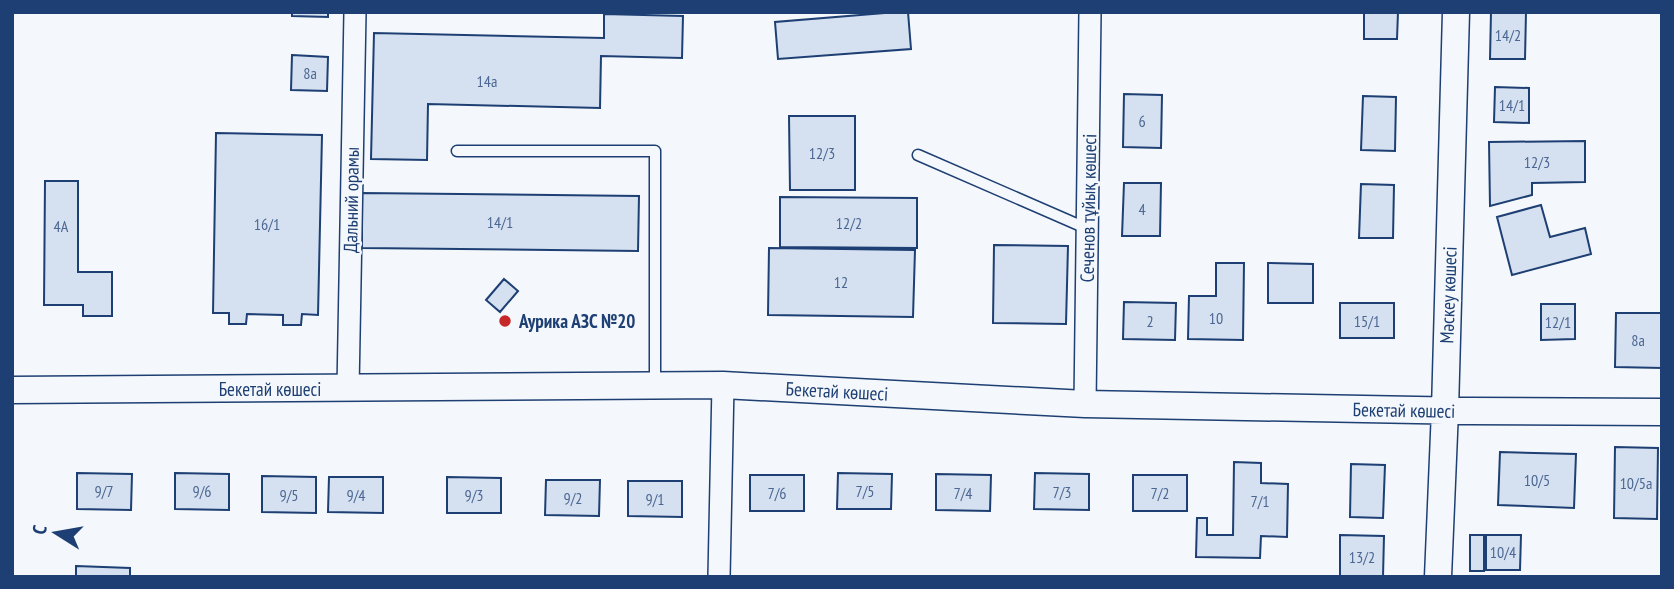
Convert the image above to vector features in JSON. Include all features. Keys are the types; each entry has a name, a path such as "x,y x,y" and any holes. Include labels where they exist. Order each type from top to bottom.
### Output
{"street":[{"name":"Дальний орамы","path":"348,388 355,12"},
{"name":"Сеченов тұйық көшесі","path":"1085,404 1090,12"},
{"name":"Мәскеу көшесі","path":"1438,577 1456,12"},
{"name":"Бекетай көшесі","path":"12,390 723,385 1085,404 1662,412"},
{"path":"719,577 723,385"}],"lane":[{"path":"457,152 655,151 655,386"},
{"path":"919,155 1088,229"}],"building":[{"path":"292,12 328,12 328,17 292,16"},
{"path":"908,12 911,49 778,59 775,22"},
{"path":"1364,12 1398,12 1397,39 1364,39"},
{"path":"1491,12 1526,12 1525,59 1490,59"},
{"path":"604,14 683,16 682,58 601,56 600,108 428,104 427,160 371,159 374,33 604,38"},
{"path":"292,55 328,57 327,91 291,90"},
{"path":"1495,87 1529,88 1529,123 1494,122"},
{"path":"1124,94 1162,95 1161,148 1123,147"},
{"path":"1363,96 1396,97 1395,151 1361,150"},
{"path":"789,116 855,116 855,190 790,190"},
{"path":"216,133 322,135 318,315 302,314 301,325 283,325 283,315 247,314 246,324 229,324 229,313 213,313"},
{"path":"1585,141 1585,182 1532,183 1532,195 1490,206 1489,142"},
{"path":"45,181 78,181 78,272 112,272 112,316 83,316 83,305 44,305"},
{"path":"1124,183 1161,183 1160,236 1122,236"},
{"path":"1361,184 1394,185 1393,238 1359,238"},
{"path":"362,193 639,196 638,251 362,248"},
{"path":"780,197 917,198 917,248 780,247"},
{"path":"1541,205 1550,237 1585,228 1591,254 1512,275 1497,217"},
{"path":"994,245 1068,246 1066,324 993,323"},
{"path":"769,248 915,250 913,317 768,315"},
{"path":"1216,263 1244,263 1243,340 1188,339 1189,296 1216,296"},
{"path":"1268,263 1313,264 1313,303 1268,303"},
{"path":"504,279 518,291 500,312 486,300"},
{"path":"1124,302 1176,303 1175,340 1123,339"},
{"path":"1340,303 1394,303 1394,338 1340,338"},
{"path":"1541,304 1575,304 1575,339 1541,340"},
{"path":"1616,313 1662,313 1662,368 1615,367"},
{"path":"1615,447 1658,448 1657,519 1614,518"},
{"path":"1500,452 1576,454 1574,508 1498,505"},
{"path":"1234,462 1261,463 1261,483 1288,484 1287,537 1261,536 1260,558 1196,557 1197,518 1207,518 1207,535 1233,535"},
{"path":"1351,464 1385,465 1383,518 1350,517"},
{"path":"77,473 132,474 131,510 77,509"},
{"path":"175,473 229,474 229,510 175,509"},
{"path":"838,473 892,474 891,509 837,509"},
{"path":"1035,473 1089,474 1089,510 1034,509"},
{"path":"936,474 991,475 990,511 936,510"},
{"path":"750,475 804,475 804,511 750,511"},
{"path":"1133,475 1187,475 1187,511 1133,511"},
{"path":"262,476 316,477 316,513 262,512"},
{"path":"329,477 383,477 383,513 328,512"},
{"path":"447,477 501,478 501,513 447,513"},
{"path":"546,480 600,480 599,516 545,515"},
{"path":"628,481 682,481 682,517 628,516"},
{"path":"1340,535 1384,536 1383,577 1340,577"},
{"path":"1470,535 1484,535 1484,571 1470,571"},
{"path":"1486,535 1521,535 1520,570 1486,570"},
{"path":"76,566 130,568 130,577 76,577"}],"place":[{"name":"Аурика АЗС №20","path":"505,321"}]}
